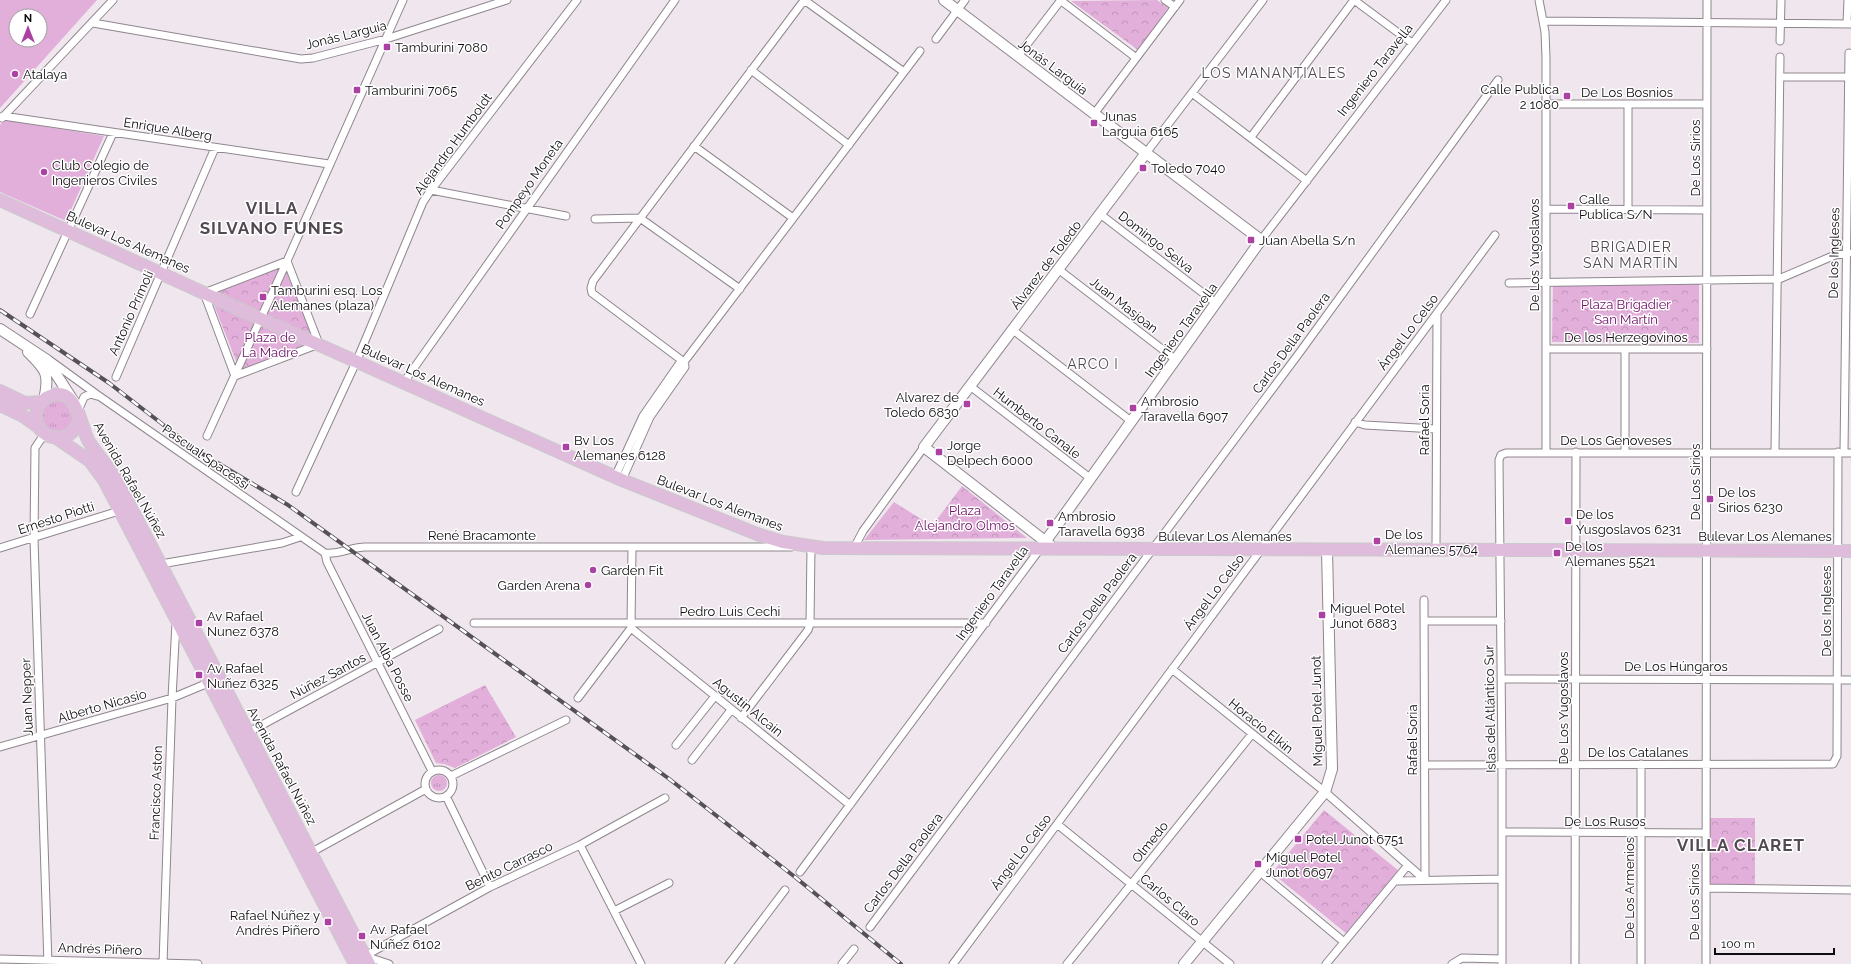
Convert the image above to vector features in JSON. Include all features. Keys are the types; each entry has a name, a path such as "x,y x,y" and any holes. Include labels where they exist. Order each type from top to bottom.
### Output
{"main road":[{"name":"Jonás Larguía","path":"944,0 1261,240"},
{"name":"Álvarez de Toledo","path":"924,448 1146,154"},
{"name":"Bulevar Los Alemanes","path":"0,200 260,319 357,360 618,479 757,534 783,542 811,547 854,548 1043,545 1056,549 1152,550 1576,549 1851,551"},
{"name":"Ingeniero Taravella","path":"1043,545 1261,240"},
{"name":"Avenida Rafael Núñez","path":"0,329 21,344 43,356 50,363 77,409 88,439 113,473 312,852 359,962"},
{"name":"Avenida Rafael Núñez","path":"21,344 45,370 48,380 43,401 36,415 48,434 93,465 104,480 176,623 340,935 359,962"},
{"path":"0,391 24,402 43,401 57,395 66,397 77,409"},
{"path":"0,405 23,416 48,434"},
{"name":"Avenida Rafael Núñez","path":"48,434 63,437 73,431 77,424 77,409"},
{"path":"924,448 1043,545"},
{"name":"Miguel Potel Junot","path":"1184,964 1325,792 1332,769 1327,550"},
{"path":"200,668 208,676 236,728 241,732 249,732"}],"street":[{"path":"2,118 113,0"},
{"path":"207,436 287,261 403,0"},
{"name":"Jonás Larguía","path":"93,23 301,59 313,58 386,39 507,0"},
{"name":"Alejandro Humboldt","path":"296,492 357,360 423,202 577,0"},
{"name":"Pompeyo Moneta","path":"404,382 675,0"},
{"path":"936,39 965,0"},
{"path":"1018,56 1060,0 1135,57"},
{"path":"1165,0 1175,7"},
{"path":"1094,114 1135,57 1180,0"},
{"name":"Álvarez de Toledo","path":"1146,154 1263,0"},
{"path":"1251,137 1354,0 1412,43"},
{"name":"Ingeniero Taravella","path":"1261,240 1446,0"},
{"name":"De Los Yugoslavos","path":"1539,0 1543,20 1546,58 1546,453"},
{"name":"De Los Sirios","path":"1706,964 1707,0"},
{"path":"1780,41 1781,0"},
{"path":"1543,20 1849,24 1848,0"},
{"path":"684,362 592,293 591,288 593,281 798,6 802,2 807,2 904,72"},
{"path":"618,479 650,416 685,367 684,362 920,51"},
{"name":"De los Ingleses","path":"1828,766 1836,761 1837,756 1838,551 1848,374 1849,53"},
{"path":"1776,452 1779,279 1780,57"},
{"path":"751,70 849,145"},
{"path":"1780,77 1850,77"},
{"name":"Carlos Della Paolera","path":"870,927 1304,346 1498,80"},
{"path":"1192,93 1307,181"},
{"name":"De Los Bosnios","path":"1546,104 1707,104"},
{"path":"1628,104 1628,210"},
{"name":"Enrique Alberg","path":"2,118 330,164"},
{"path":"30,314 113,133"},
{"path":"694,146 793,218"},
{"name":"Antonio Prímoli","path":"116,377 215,148"},
{"path":"431,190 566,216"},
{"path":"1546,209 1707,210"},
{"name":"Domingo Selva","path":"1100,214 1216,303"},
{"path":"595,219 640,218 740,289"},
{"name":"Ángel Lo Celso","path":"953,964 1495,235"},
{"path":"1509,283 1779,279 1835,255 1849,253"},
{"path":"235,376 204,293 287,261"},
{"path":"235,376 319,344 287,261"},
{"name":"Juan Masjoan","path":"1058,269 1175,359"},
{"name":"Rafael Soria","path":"1436,550 1437,314"},
{"path":"1013,330 1131,421"},
{"name":"De los Herzegovinos","path":"1546,349 1707,349"},
{"path":"1626,349 1626,452"},
{"name":"Pascual Spacessi","path":"43,356 300,537"},
{"name":"Humberto Canale","path":"970,386 1090,478"},
{"path":"77,409 86,396 92,394 99,396"},
{"path":"1355,422 1365,425 1436,430"},
{"name":"Juan Nepper","path":"48,434 41,439 35,448 34,539 48,962"},
{"name":"Álvarez de Toledo","path":"854,548 863,531 924,448"},
{"name":"De Los Yugoslavos","path":"1575,964 1574,678 1576,452"},
{"name":"De Los Genoveses","path":"1501,455 1506,453 1576,452 1844,452"},
{"name":"Islas del Atlántico Sur","path":"1501,455 1499,460 1503,832 1502,961"},
{"name":"Ernesto Piotti","path":"0,548 34,539 120,510"},
{"path":"161,564 282,543 300,537 325,553"},
{"name":"Ingeniero Taravella","path":"800,872 1043,545"},
{"name":"René Bracamonte","path":"325,553 335,554 350,548 365,547 811,547"},
{"path":"578,698 631,625 632,547"},
{"path":"741,718 806,634 810,624 811,547"},
{"name":"Juan Alba Posse","path":"325,553 327,562 432,771"},
{"name":"Rafael Soria","path":"1424,600 1424,880"},
{"path":"1424,621 1501,621"},
{"name":"Francisco Aston","path":"163,964 176,623"},
{"name":"Pedro Luis Cechi","path":"474,623 631,625 986,623"},
{"name":"Agustín Alcain","path":"631,625 731,710 850,805"},
{"name":"Núñez Santos","path":"249,732 439,629"},
{"name":"Horacio Elkin","path":"1172,669 1325,792 1424,880"},
{"name":"De Los Húngaros","path":"1501,678 1851,680"},
{"name":"Alberto Nicasio","path":"0,747 172,698 208,683"},
{"path":"676,745 714,696"},
{"path":"692,760 731,710"},
{"path":"451,776 566,720"},
{"name":"Olmedo","path":"1067,964 1252,734"},
{"name":"De Los Armenios","path":"1641,764 1641,964"},
{"name":"De los Catalanes","path":"1425,765 1706,764 1828,766"},
{"path":"442,770 451,776 454,786 451,792 446,796 434,797 426,789 425,781 432,771 442,770"},
{"path":"312,852 426,789"},
{"path":"446,796 490,887"},
{"name":"Benito Carrasco","path":"359,962 490,887 580,845 665,798"},
{"name":"Carlos Claro","path":"1057,824 1132,883 1230,964"},
{"name":"De Los Rusos","path":"1503,832 1706,834"},
{"path":"580,845 641,964"},
{"path":"1326,964 1408,865"},
{"path":"1260,872 1344,942"},
{"path":"1396,881 1502,879"},
{"path":"614,911 669,883"},
{"path":"1706,888 1851,890"},
{"path":"729,964 785,890"},
{"path":"842,964 854,949"},
{"path":"1452,964 1462,958 1502,961"},
{"name":"Andrés Piñero","path":"0,959 48,962 198,964"},
{"path":"359,962 389,964"}],"green space":[{"name":"Atalaya","path":"0,0 97,0 0,108"},
{"path":"1157,0 1168,8 1138,50 1071,1"},
{"name":"Club Colegio de Ingenieros Civiles","path":"4,120 104,136 66,221 0,192 0,125"},
{"name":"Plaza de La Madre","path":"284,266 313,338 309,343 240,371 210,295"},
{"name":"Plaza Brigadier San Martín","path":"1553,279 1699,280 1699,343 1552,342"},
{"path":"57,400 68,405 73,416 68,427 57,432 46,427 41,416 46,405"},
{"name":"Plaza Alejandro Olmos","path":"962,486 1027,538 864,540 894,502 932,526"},
{"path":"485,685 516,737 455,768 436,763 415,720"},
{"path":"436,775 442,775 447,780 445,789 442,791 436,791 431,786 431,780"},
{"path":"1324,810 1399,871 1347,934 1272,873"},
{"path":"1708,818 1755,818 1755,887 1708,887"}],"railway":[{"path":"0,310 109,383 196,450 288,505 668,778 795,877 901,964"}],"place":[{"name":"Tamburini 7080","path":"387,47"},
{"name":"Atalaya","path":"15,74"},
{"name":"Tamburini 7065","path":"357,90"},
{"name":"Calle Publica 2 1080","path":"1567,96"},
{"name":"Junas Larguia 6165","path":"1094,123"},
{"name":"Toledo 7040","path":"1143,168"},
{"name":"Club Colegio de Ingenieros Civiles","path":"44,172"},
{"name":"Calle Publica S/N","path":"1571,206"},
{"name":"Juan Abella S/n","path":"1251,240"},
{"name":"Tamburini esq. Los Alemanes (plaza)","path":"263,297"},
{"name":"Alvarez de Toledo 6830","path":"967,404"},
{"name":"Ambrosio Taravella 6907","path":"1133,408"},
{"name":"Bv Los Alemanes 6128","path":"566,447"},
{"name":"Jorge Delpech 6000","path":"939,452"},
{"name":"De los Sirios 6230","path":"1710,499"},
{"name":"De los Yusgoslavos 6231","path":"1568,521"},
{"name":"Ambrosio Taravella 6938","path":"1050,523"},
{"name":"De los Alemanes 5764","path":"1377,541"},
{"name":"De los Alemanes 5521","path":"1557,553"},
{"name":"Garden Fit","path":"593,570"},
{"name":"Garden Arena","path":"588,585"},
{"name":"Miguel Potel Junot 6883","path":"1322,615"},
{"name":"Av Rafael Nunez 6378","path":"199,623"},
{"name":"Av Rafael Nuñez 6325","path":"199,675"},
{"name":"Potel Junot 6751","path":"1298,839"},
{"name":"Miguel Potel Junot 6697","path":"1258,864"},
{"name":"Rafael Núñez y Andrés Piñero","path":"328,922"},
{"name":"Av. Rafael Nuñez 6102","path":"362,936"}],"district":[{"name":"LOS MANANTIALES","path":"1274,73"},
{"name":"VILLA SILVANO FUNES","path":"272,218"},
{"name":"BRIGADIER SAN MARTÍN","path":"1631,256"},
{"name":"ARCO I","path":"1093,364"},
{"name":"VILLA CLARET","path":"1741,845"}]}
